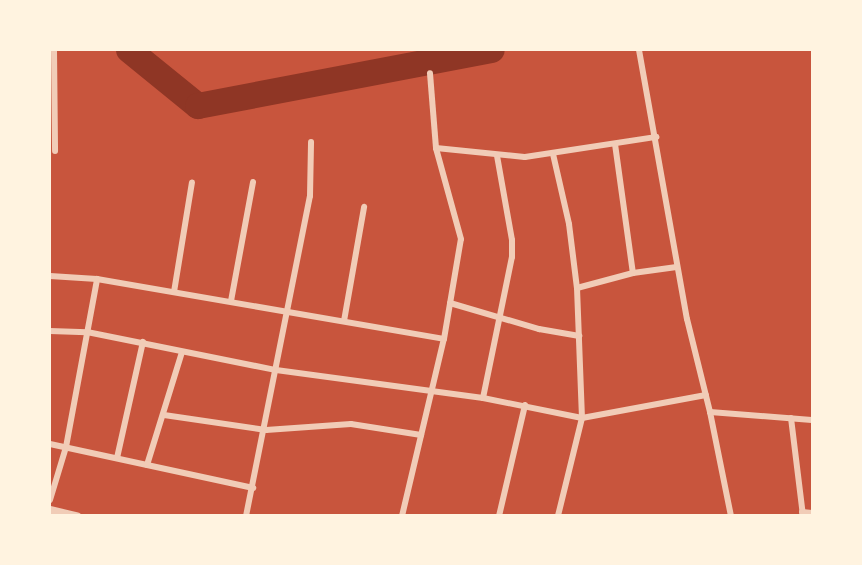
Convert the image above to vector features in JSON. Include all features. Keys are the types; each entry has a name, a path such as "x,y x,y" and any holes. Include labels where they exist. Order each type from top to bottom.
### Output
{"street":[{"path":"54,50 55,151"},
{"path":"639,50 656,136 677,267 711,412 730,516"},
{"path":"402,516 444,339 459,262 461,239 436,148 430,73"},
{"path":"436,148 497,156 553,154 656,136"},
{"path":"246,516 266,430 310,196 311,142"},
{"path":"615,144 633,273"},
{"path":"553,154 569,225 577,288 582,418 558,516"},
{"path":"483,398 512,256 512,240 497,156"},
{"path":"174,292 192,182"},
{"path":"231,301 253,182"},
{"path":"344,321 364,207"},
{"path":"577,288 633,273 677,267"},
{"path":"50,276 97,279 287,310 444,339"},
{"path":"50,500 66,447 97,279"},
{"path":"450,303 579,336"},
{"path":"50,331 87,332 276,370 483,398 582,418 706,395"},
{"path":"117,458 143,342"},
{"path":"147,465 182,352"},
{"path":"499,516 525,405"},
{"path":"711,412 813,420"},
{"path":"164,415 266,430 351,424 421,435"},
{"path":"791,418 802,514 813,513"},
{"path":"50,444 253,488"},
{"path":"50,510 77,516"}],"waterway":[{"path":"129,50 198,106 492,50"}]}
